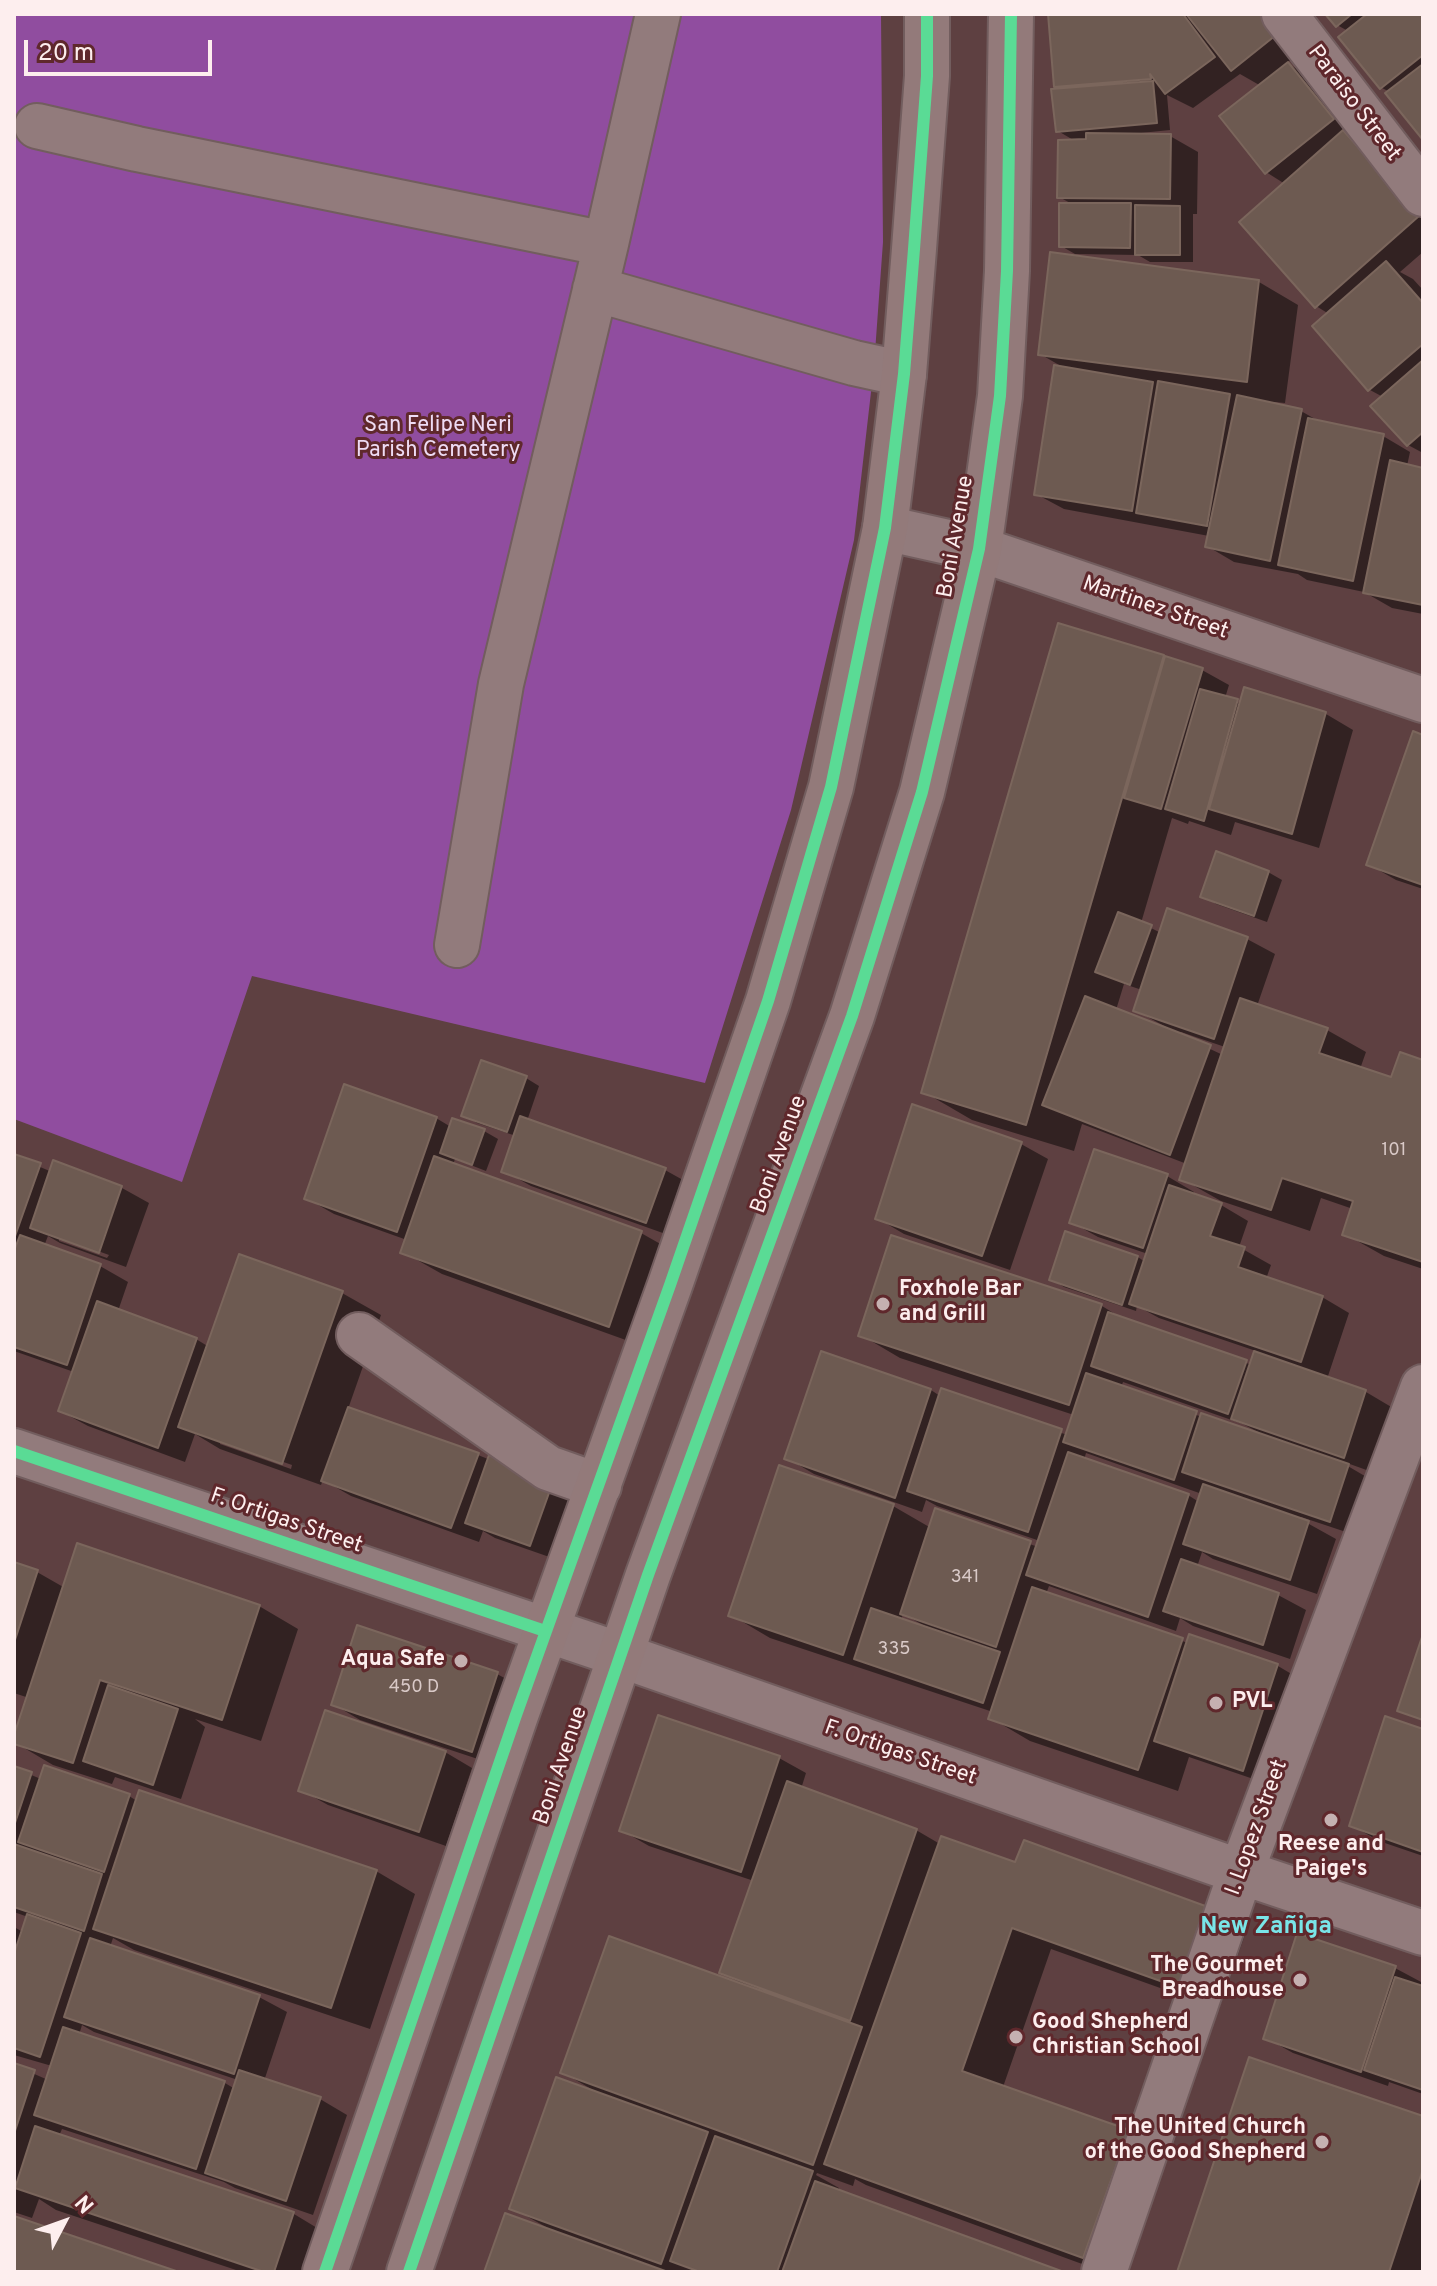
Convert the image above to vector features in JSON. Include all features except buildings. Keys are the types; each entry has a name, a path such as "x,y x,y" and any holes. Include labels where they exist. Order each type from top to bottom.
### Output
{"main road":[{"path":"325,2272 545,1631 599,1486 768,1001 831,787 885,528 904,374 926,92 927,14"},
{"name":"Boni Avenue","path":"409,2272 621,1656 852,1016 922,792 979,549 1000,396 1007,271 1011,14"}],"street":[{"path":"457,945 501,684 658,14"},
{"name":"Paraiso Street","path":"1284,14 1423,194"},
{"path":"37,126 606,244"},
{"path":"595,289 854,363 904,374"},
{"name":"Martinez Street","path":"885,528 979,549 1423,700"},
{"path":"359,1335 548,1468 599,1486"},
{"name":"I. Lopez Street","path":"1104,2272 1241,1872 1423,1387"},
{"name":"F. Ortigas Street","path":"14,1451 621,1656 1423,1933"}],"green space":[{"name":"San Felipe Neri Parish Cemetery","path":"14,14 881,14 883,242 874,366 854,540 791,810 705,1083 252,976 182,1182 14,1119"}],"cycle path":[{"path":"325,2272 516,1715 768,1001 831,787 885,528 904,374 927,76 927,14"},
{"path":"409,2272 648,1575 852,1016 922,792 979,549 1000,396 1007,271 1011,14"},
{"path":"14,1451 545,1631"}],"place":[{"name":"Foxhole Bar and Grill","path":"883,1304"},
{"name":"Aqua Safe","path":"461,1661"},
{"name":"PVL","path":"1216,1703"},
{"name":"Reese and Paige's","path":"1331,1820"},
{"name":"The Gourmet Breadhouse","path":"1300,1980"},
{"name":"Good Shepherd Christian School","path":"1016,2037"},
{"name":"The United Church of the Good Shepherd","path":"1322,2142"}],"district":[{"name":"New Zañiga","path":"1266,1928"}]}
